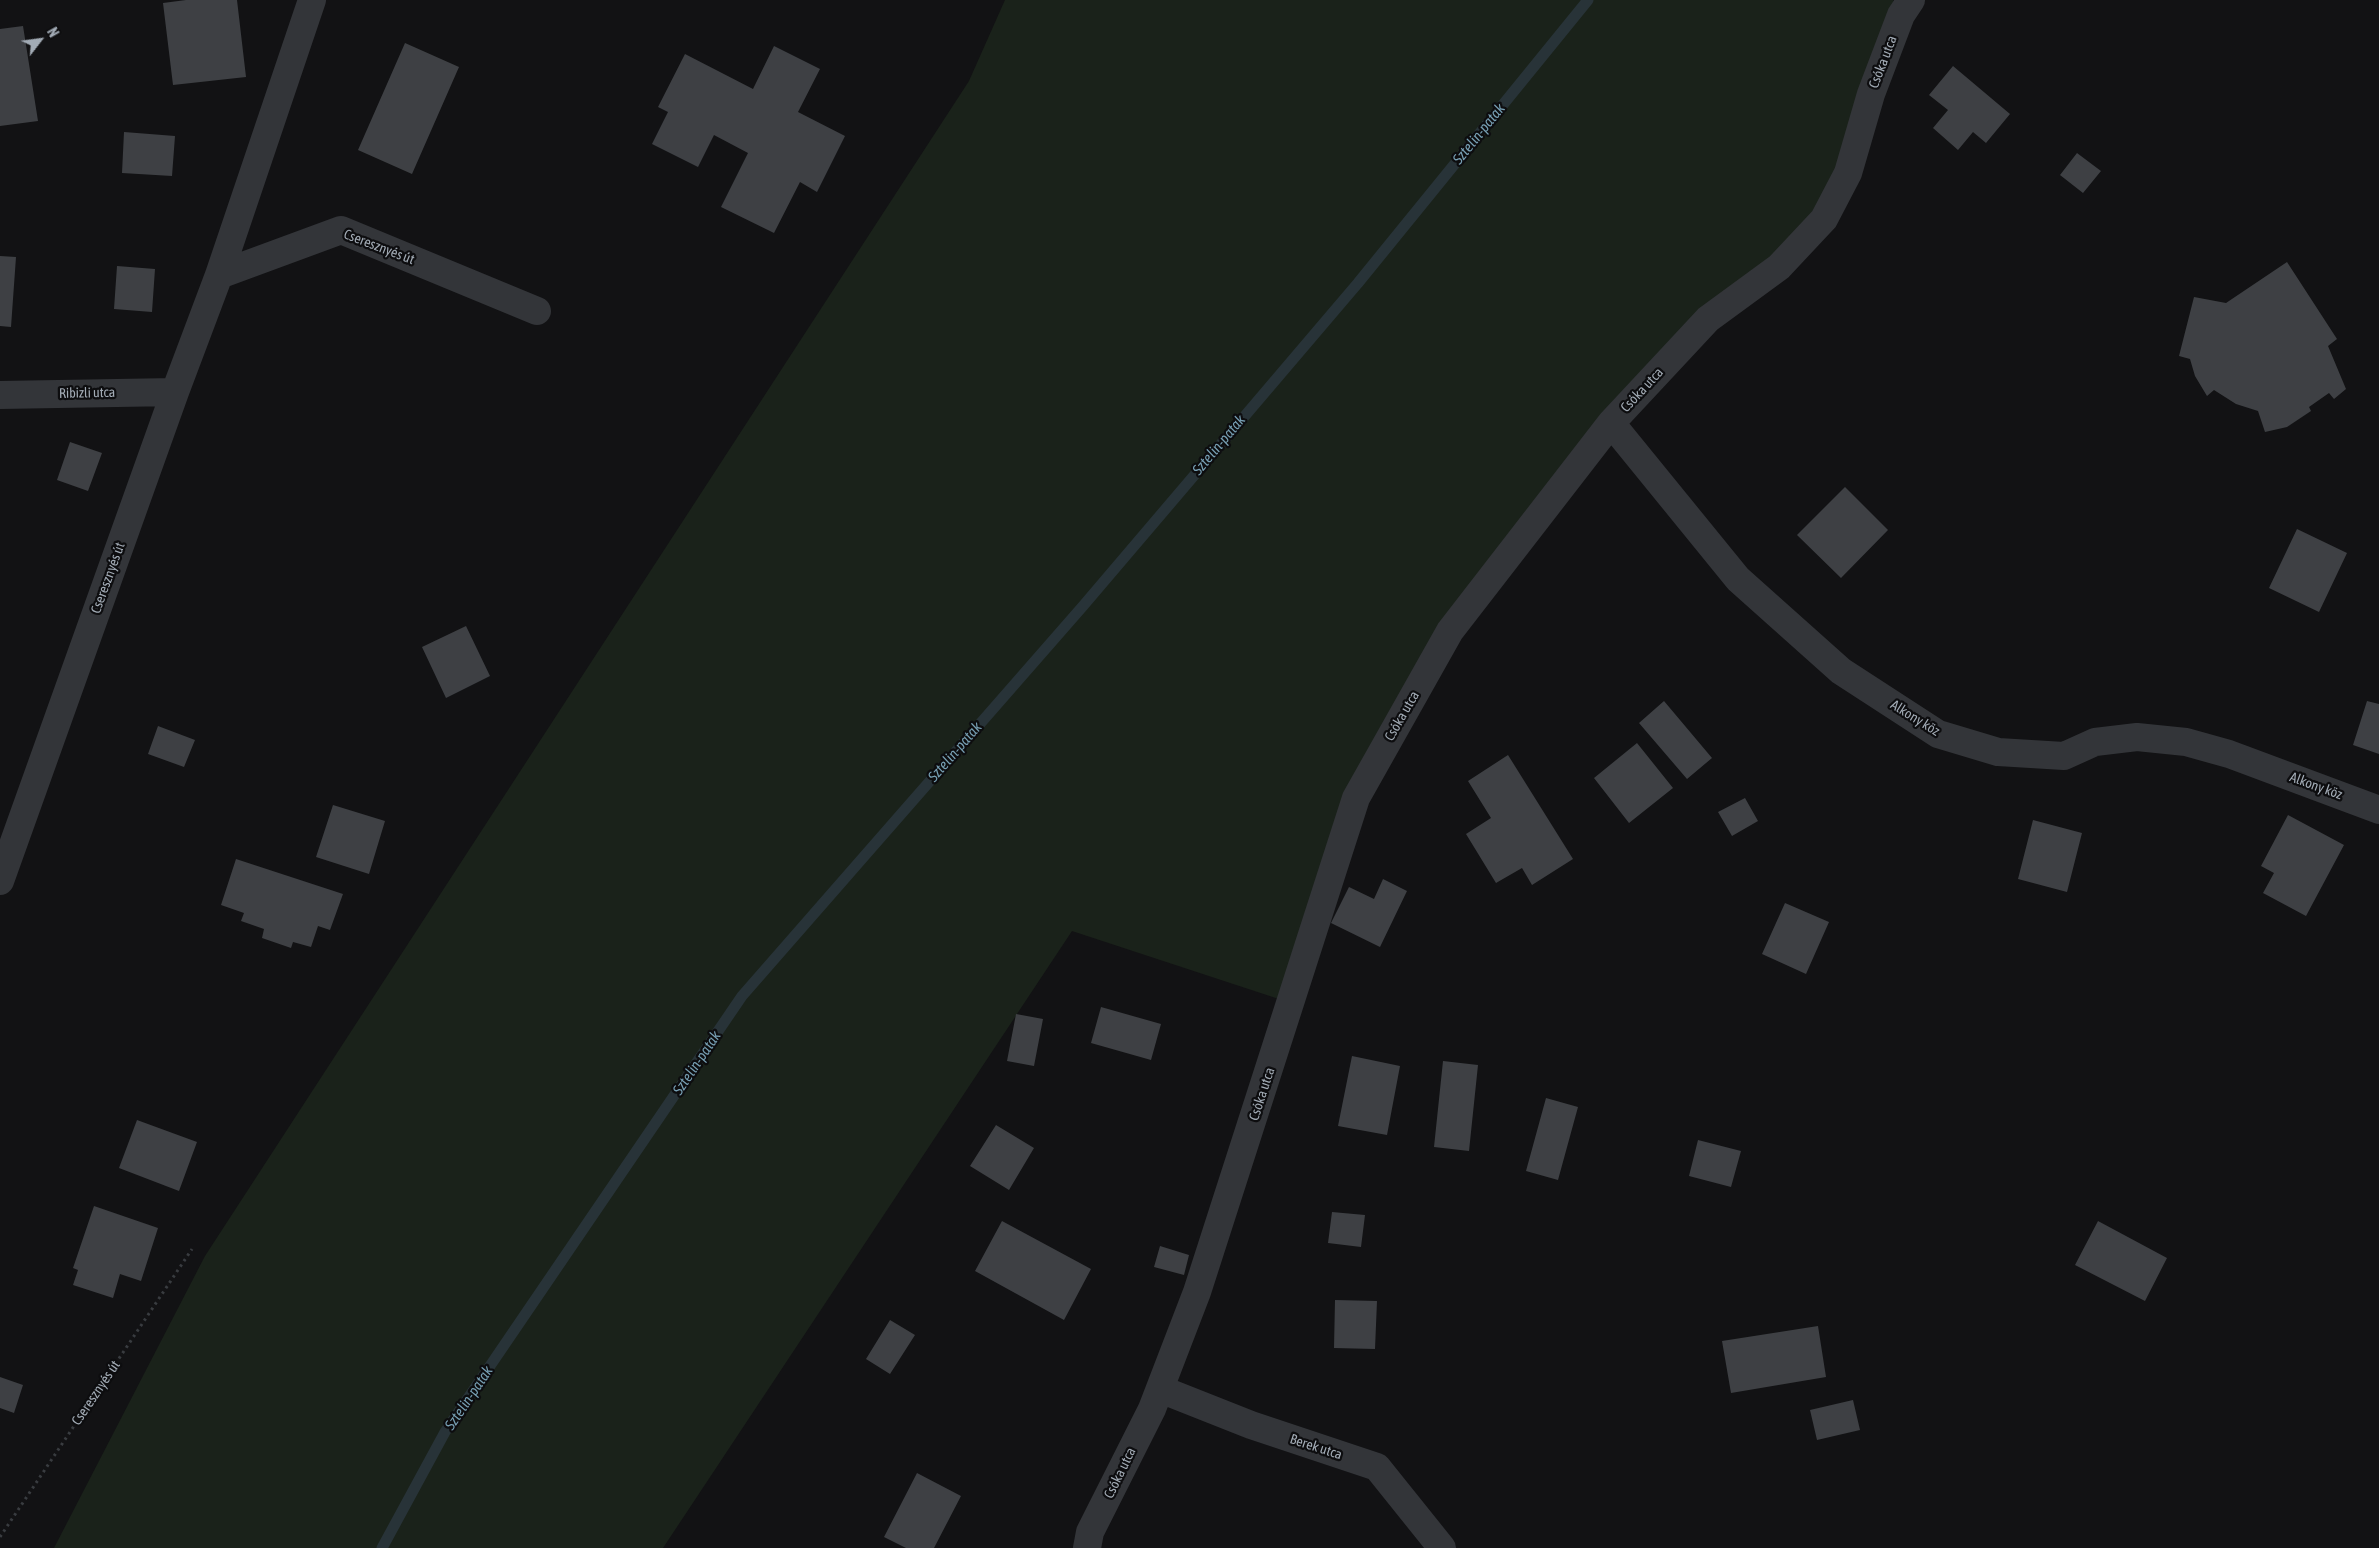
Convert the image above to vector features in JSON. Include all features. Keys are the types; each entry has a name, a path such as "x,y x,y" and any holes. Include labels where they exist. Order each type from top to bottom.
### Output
{"street":[{"name":"Cseresznyés út","path":"0,881 175,392 219,275 312,0"},
{"name":"Csóka utca","path":"1087,1548 1090,1532 1160,1389 1197,1292 1292,1004 1356,798 1450,631 1611,423 1708,319 1779,267 1824,220 1848,173 1871,94 1901,15 1911,0"},
{"name":"Cseresznyés út","path":"219,275 341,230 537,311"},
{"name":"Ribizli utca","path":"0,395 175,392"},
{"name":"Alkony köz","path":"1611,423 1738,579 1841,671 1938,734 1998,752 2064,756 2095,742 2103,741 2137,738 2186,742 2228,754 2379,810"},
{"name":"Berek utca","path":"1160,1389 1251,1425 1377,1467 1442,1548"}],"path":[{"name":"Cseresznyés út","path":"0,1536 192,1249"}],"shaded area":[{"path":"1005,0 1893,0 1901,15 1824,219 1708,319 1450,631 1356,798 1291,1003 1072,931 663,1548 54,1548 205,1256 969,81"}],"building":[{"path":"186,0 237,0 246,77 173,85 163,3"},
{"path":"23,26 38,121 0,126 0,29"},
{"path":"405,43 459,67 412,174 358,150"},
{"path":"774,46 820,69 798,112 845,136 817,192 800,182 774,233 721,207 748,153 714,135 698,167 652,144 668,112 658,107 685,54 753,89"},
{"path":"1953,66 2010,114 1986,143 1973,132 1958,150 1933,128 1948,110 1929,95"},
{"path":"124,132 175,136 172,176 122,173"},
{"path":"2077,153 2101,171 2083,193 2060,175"},
{"path":"0,256 16,257 11,327 0,326"},
{"path":"2287,262 2337,339 2328,346 2346,389 2334,399 2329,393 2309,407 2311,411 2287,427 2265,432 2258,411 2236,404 2214,390 2207,396 2195,376 2190,359 2179,356 2194,297 2226,303"},
{"path":"117,266 155,269 152,312 114,309"},
{"path":"70,442 102,453 88,491 57,480"},
{"path":"1845,487 1888,530 1841,578 1797,535"},
{"path":"2297,529 2347,553 2319,612 2269,588"},
{"path":"466,626 490,676 446,698 422,647"},
{"path":"1664,701 1712,758 1687,779 1639,723"},
{"path":"2367,701 2379,704 2379,754 2353,745"},
{"path":"158,726 195,740 184,767 148,754"},
{"path":"1637,743 1673,788 1629,823 1594,778"},
{"path":"1508,755 1573,859 1532,885 1522,868 1496,883 1466,834 1491,818 1468,781"},
{"path":"1745,798 1758,821 1732,836 1718,812"},
{"path":"333,805 385,821 369,874 316,857"},
{"path":"2288,815 2344,845 2306,916 2263,893 2274,873 2261,866"},
{"path":"2033,820 2082,833 2067,892 2018,879"},
{"path":"236,859 343,894 330,930 318,926 311,947 293,942 291,948 262,938 264,929 241,921 244,913 221,905"},
{"path":"1383,879 1407,891 1380,947 1331,923 1349,887 1374,899"},
{"path":"1785,903 1829,922 1806,974 1762,954"},
{"path":"1101,1007 1161,1024 1151,1060 1091,1043"},
{"path":"1016,1014 1043,1019 1034,1066 1007,1061"},
{"path":"1352,1056 1400,1066 1387,1135 1338,1126"},
{"path":"1443,1061 1478,1065 1469,1151 1434,1147"},
{"path":"1546,1098 1578,1107 1558,1180 1526,1171"},
{"path":"137,1120 197,1142 179,1191 119,1168"},
{"path":"996,1125 1034,1148 1009,1190 970,1166"},
{"path":"1698,1140 1741,1151 1731,1187 1689,1176"},
{"path":"94,1206 158,1228 141,1281 120,1274 113,1298 73,1285 78,1270 73,1268"},
{"path":"1332,1212 1365,1215 1361,1247 1328,1243"},
{"path":"1002,1221 1091,1269 1064,1320 975,1271"},
{"path":"2098,1221 2167,1258 2145,1301 2075,1265"},
{"path":"1160,1246 1189,1255 1184,1275 1154,1267"},
{"path":"1335,1300 1377,1301 1375,1349 1334,1348"},
{"path":"890,1320 915,1335 890,1374 866,1359"},
{"path":"1818,1326 1826,1377 1731,1393 1722,1341"},
{"path":"0,1377 23,1385 14,1413 0,1408"},
{"path":"1853,1400 1860,1430 1817,1440 1810,1410"},
{"path":"917,1473 961,1496 934,1548 906,1548 884,1537"}],"waterway":[{"name":"Sztelin-patak","path":"382,1548 445,1432 742,996 1083,606 1358,283 1588,0"}]}
